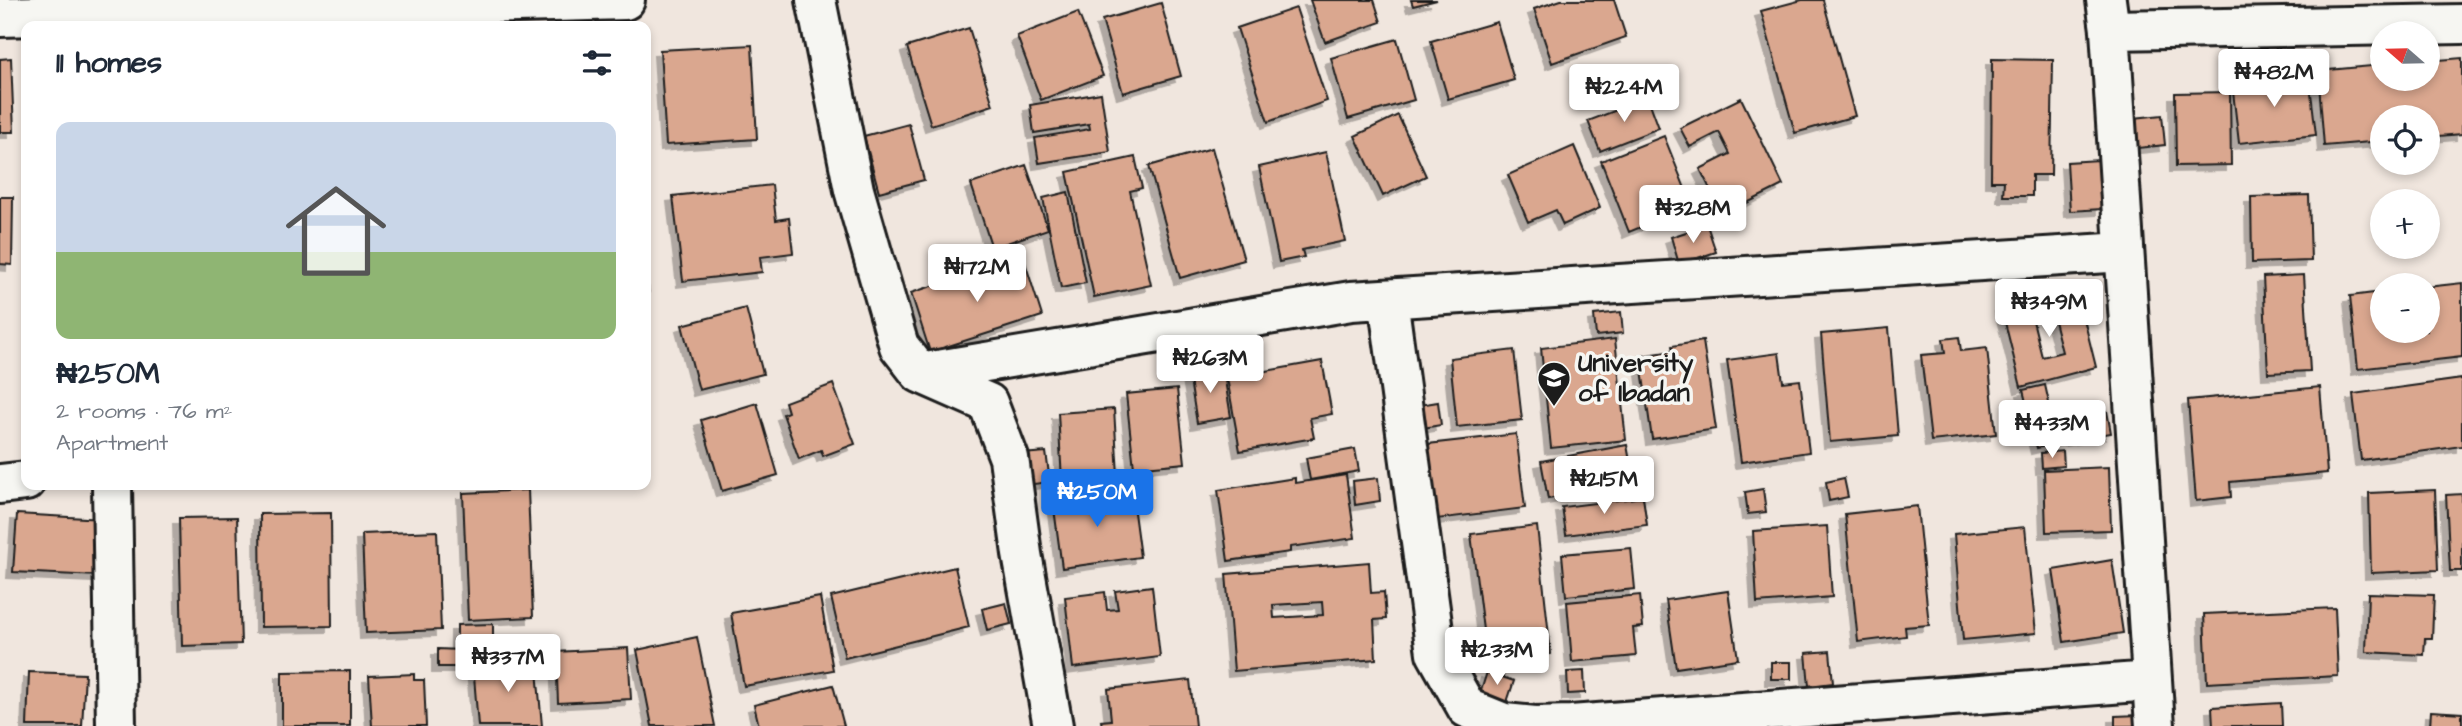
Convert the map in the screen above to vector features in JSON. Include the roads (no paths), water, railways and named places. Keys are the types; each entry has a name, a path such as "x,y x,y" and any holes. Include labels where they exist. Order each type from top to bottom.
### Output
{"street":[{"path":"0,17 53,8 329,17 449,2 625,0"},
{"path":"816,0 854,190 899,346 919,373 988,403 1009,458 1022,554 1053,726"},
{"path":"2155,726 2108,15 2462,24"},
{"path":"919,373 1338,303 2124,252"},
{"path":"1388,299 1436,653 1467,708 1504,723 1571,725 2151,681"},
{"path":"0,484 21,482"},
{"path":"112,490 116,726"}],"place":[{"name":"University of Ibadan","path":"1554,408"}]}
